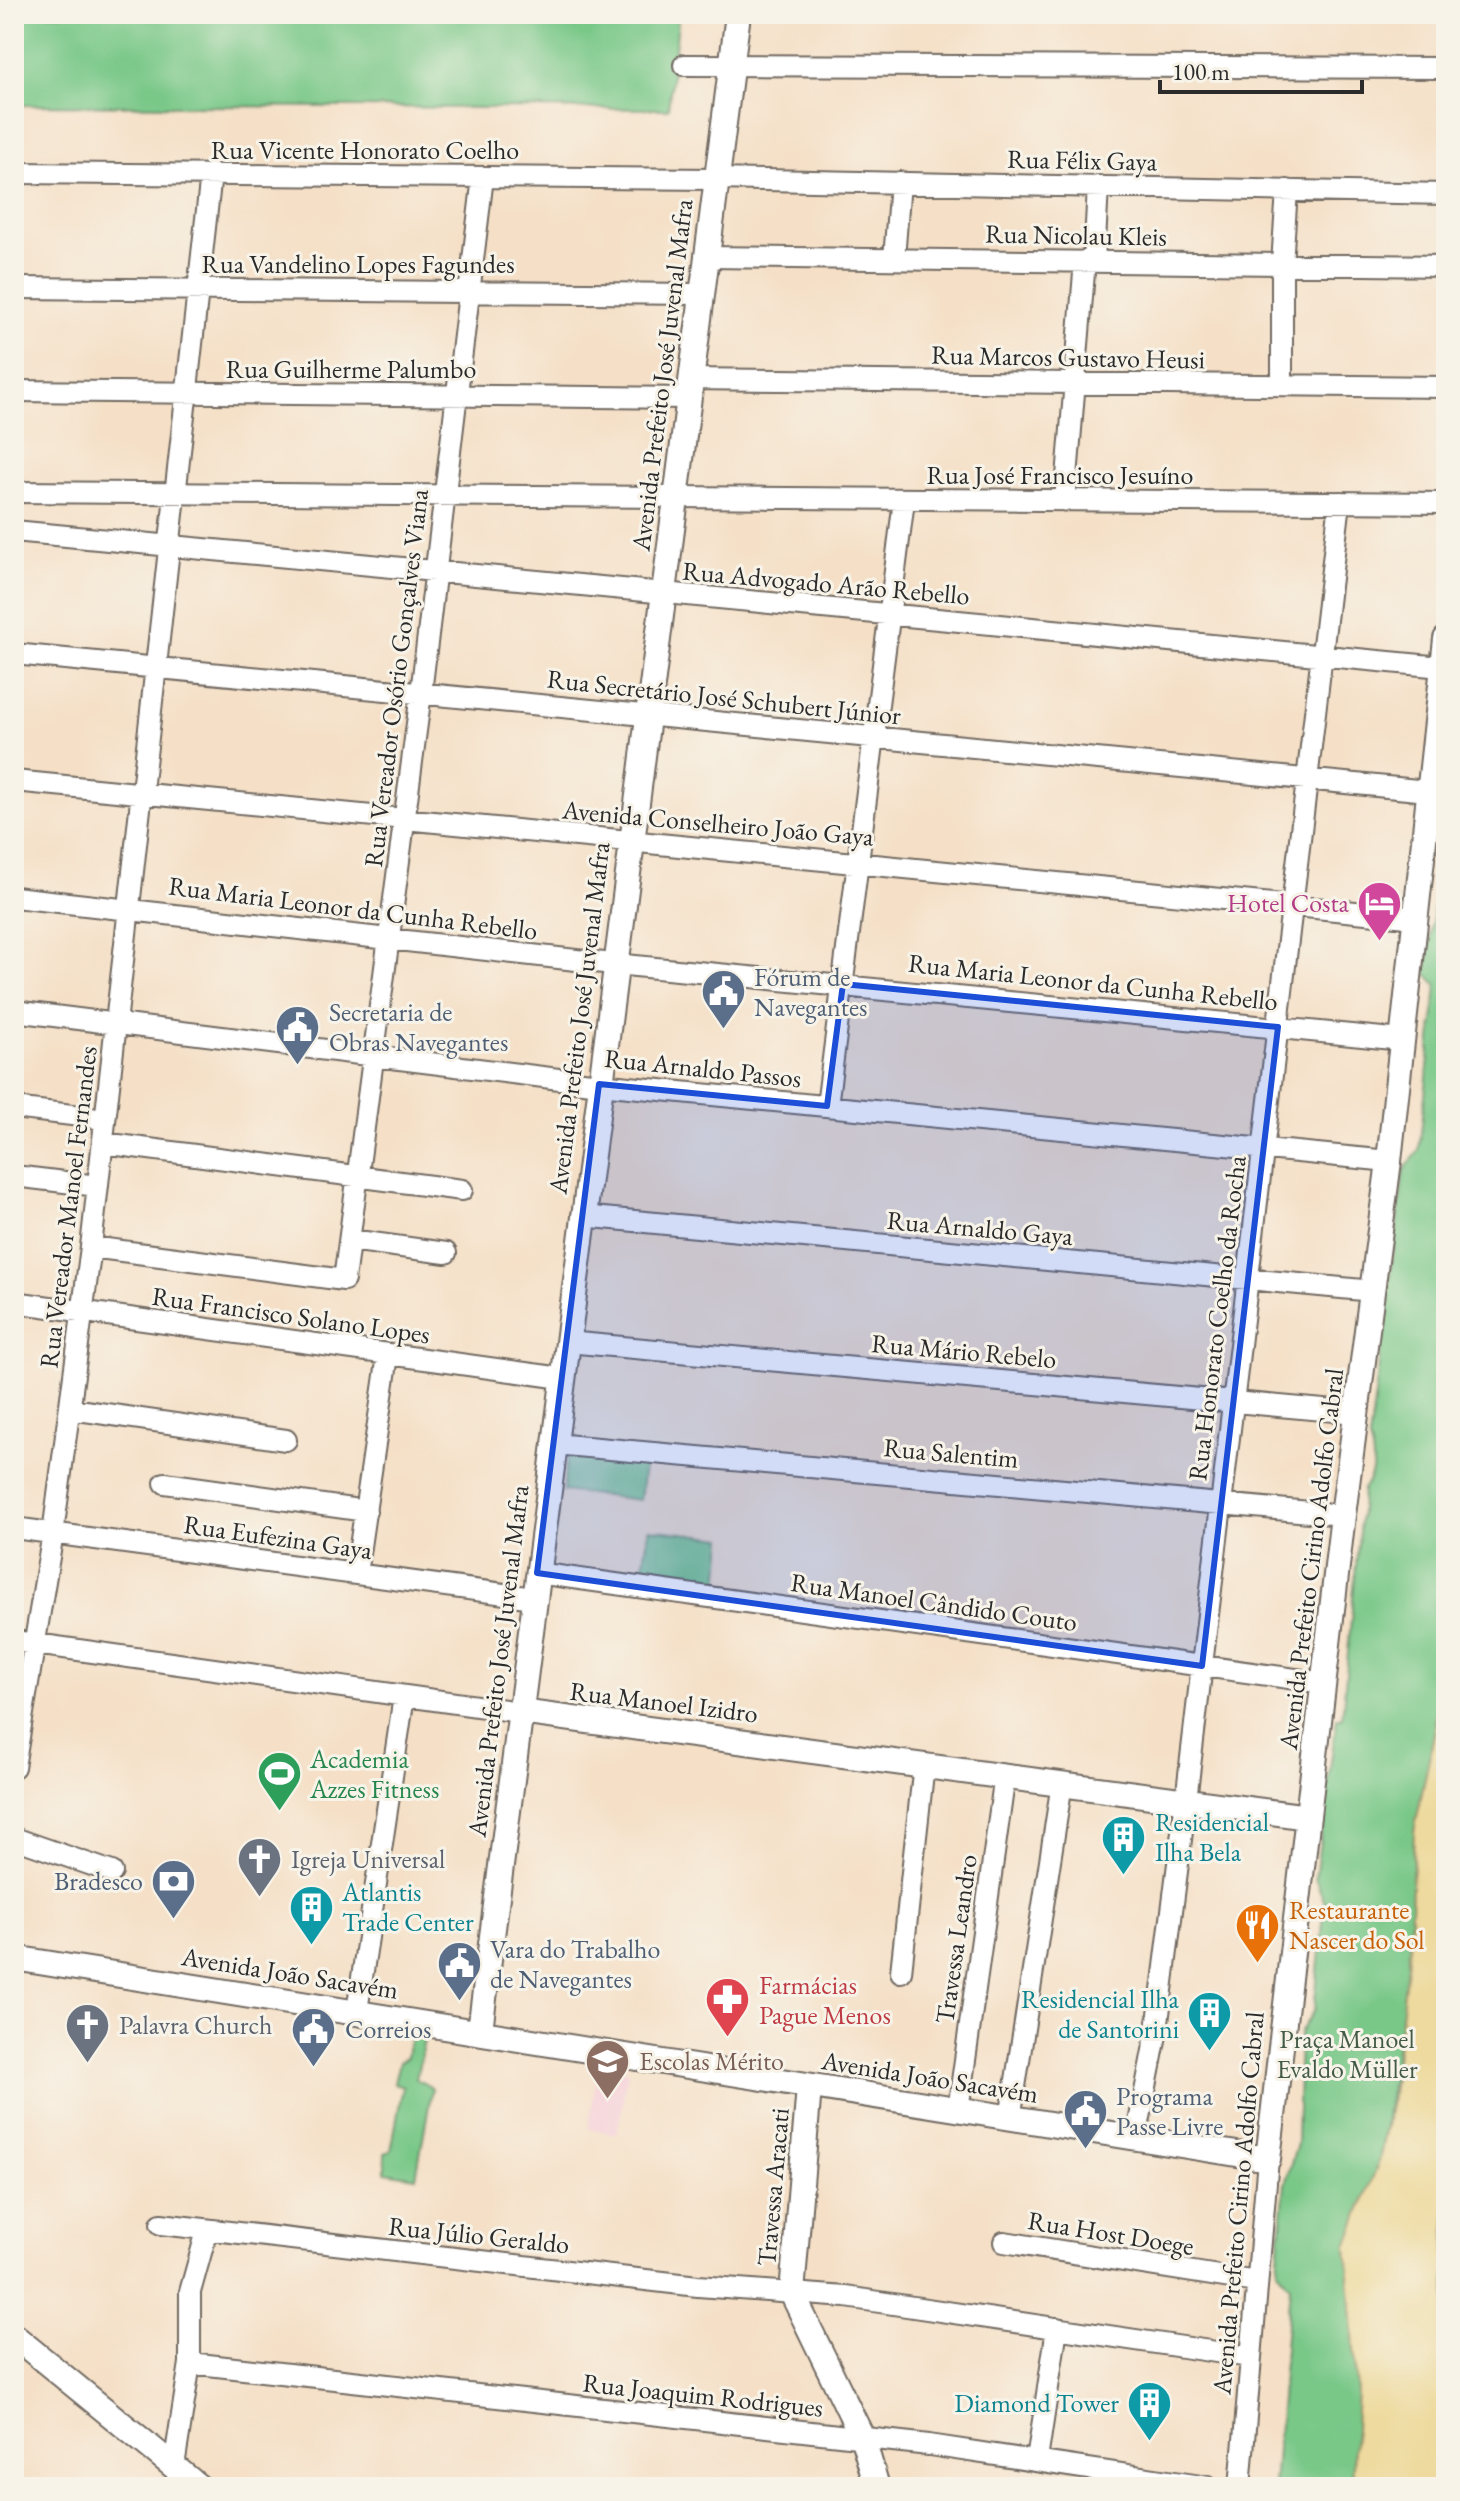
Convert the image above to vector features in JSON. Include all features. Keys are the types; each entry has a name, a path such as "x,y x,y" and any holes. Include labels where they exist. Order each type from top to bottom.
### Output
{"main road":[{"name":"Avenida Prefeito José Juvenal Mafra","path":"480,2030 614,963 738,14"},
{"name":"Avenida Prefeito Cirino Adolfo Cabral","path":"1268,2159 1343,1515 1389,1161 1446,639"},
{"name":"Rua Manoel Izidro","path":"520,1712 1308,1817"},
{"name":"Avenida João Sacavém","path":"14,1958 480,2030 809,2087 1268,2159"},
{"name":"Travessa Aracati","path":"792,2293 809,2087"},
{"path":"792,2293 863,2439 877,2487"},
{"path":"14,2336 199,2487"}],"street":[{"path":"684,65 1446,68"},
{"name":"Rua Vicente Honorato Coelho","path":"14,173 716,179"},
{"name":"Rua Vereador Manoel Fernandes","path":"14,1767 53,1533 83,1313 211,174"},
{"name":"Rua Vereador Osório Gonçalves Viana","path":"91,1247 344,1280 390,939 483,177"},
{"name":"Rua Félix Gaya","path":"716,179 1446,194"},
{"path":"894,259 900,182"},
{"path":"1065,501 1098,186"},
{"path":"1282,385 1282,264 1287,190"},
{"name":"Rua Nicolau Kleis","path":"706,257 1446,266"},
{"name":"Rua Vandelino Lopes Fagundes","path":"14,288 701,294"},
{"name":"Rua Marcos Gustavo Heusi","path":"689,388 1075,383 1446,387"},
{"name":"Rua Guilherme Palumbo","path":"14,391 456,395 689,388"},
{"name":"Rua José Francisco Jesuíno","path":"14,492 444,498 1446,503"},
{"path":"827,1106 904,500"},
{"name":"Rua Honorato Coelho da Rocha","path":"1136,2138 1157,2030 1186,1800 1340,502"},
{"name":"Rua Advogado Arão Rebello","path":"14,531 1442,667"},
{"name":"Rua Secretário José Schubert Júnior","path":"14,654 1428,791"},
{"name":"Avenida Conselheiro João Gaya","path":"14,781 1417,918"},
{"name":"Rua Maria Leonor da Cunha Rebello","path":"14,897 614,963 1403,1040"},
{"name":"Rua Arnaldo Passos","path":"14,1011 599,1084 1389,1161"},
{"path":"14,1108 105,1119"},
{"path":"103,1143 462,1190"},
{"path":"14,1176 98,1186"},
{"name":"Rua Arnaldo Gaya","path":"582,1216 1373,1291"},
{"path":"350,1240 446,1253"},
{"name":"Rua Francisco Solano Lopes","path":"14,1302 562,1378"},
{"name":"Rua Mário Rebelo","path":"567,1342 1357,1413"},
{"path":"356,1574 388,1355"},
{"path":"71,1409 286,1440"},
{"name":"Rua Salentim","path":"554,1444 1343,1515"},
{"path":"165,1483 366,1511"},
{"name":"Rua Eufezina Gaya","path":"14,1528 534,1598"},
{"name":"Rua Manoel Cândido Couto","path":"537,1573 1324,1683"},
{"name":"Rua Manoel Izidro","path":"14,1641 520,1712"},
{"path":"357,2011 404,1696"},
{"path":"901,1972 924,1764"},
{"name":"Travessa Leandro","path":"958,2110 1005,1775"},
{"path":"1010,2119 1062,1783"},
{"path":"14,1838 62,1858 112,1872"},
{"name":"Avenida Prefeito Cirino Adolfo Cabral","path":"1240,2487 1268,2159"},
{"name":"Rua Júlio Geraldo","path":"161,2224 698,2286 846,2297 1250,2357"},
{"path":"174,2466 190,2363 190,2292 207,2231"},
{"name":"Rua Host Doege","path":"1004,2242 1256,2282"},
{"path":"1037,2460 1057,2328"},
{"name":"Rua Joaquim Rodrigues","path":"190,2363 1037,2460 1208,2487"}],"highlighted area":[{"path":"843,984 1278,1027 1202,1666 537,1573 599,1084 827,1106"}],"shaded area":[{"name":"Escolas Mérito","path":"598,2066 628,2071 617,2134 588,2129"}],"green space":[{"path":"14,14 679,14 668,109 14,105"},
{"name":"Praça Manoel Evaldo Müller","path":"1446,805 1446,1582 1435,1729 1414,1832 1410,1940 1380,2158 1347,2246 1357,2392 1352,2487 1274,2487 1290,2285 1277,2270 1285,2184 1297,2144 1300,2033 1314,2010 1325,1903 1315,1878 1337,1718 1342,1718 1363,1489 1373,1466 1369,1441 1404,1170 1419,1151 1437,985 1426,973"},
{"path":"568,1450 645,1458 640,1500 563,1491"},
{"path":"649,1529 723,1538 719,1587 642,1575"},
{"path":"410,2035 425,2036 416,2079 432,2088 416,2177 385,2172 385,2153 391,2151 403,2086 394,2083 399,2062 407,2058"}],"sand":[{"path":"1446,1582 1446,2487 1352,2487 1357,2392 1347,2246 1380,2158 1392,2094 1410,1940 1414,1832 1435,1729"}],"place":[{"name":"Hotel Costa","path":"1380,942"},
{"name":"Fórum de Navegantes","path":"723,1031"},
{"name":"Secretaria de Obras Navegantes","path":"298,1066"},
{"name":"Academia Azzes Fitness","path":"279,1813"},
{"name":"Residencial Ilha Bela","path":"1124,1876"},
{"name":"Igreja Universal","path":"260,1898"},
{"name":"Bradesco","path":"174,1920"},
{"name":"Atlantis Trade Center","path":"311,1946"},
{"name":"Restaurante Nascer do Sol","path":"1258,1964"},
{"name":"Vara do Trabalho de Navegantes","path":"459,2003"},
{"name":"Farmácias Pague Menos","path":"728,2039"},
{"name":"Residencial Ilha de Santorini","path":"1210,2053"},
{"name":"Palavra Church","path":"88,2064"},
{"name":"Correios","path":"314,2068"},
{"name":"Escolas Mérito","path":"608,2100"},
{"name":"Programa Passe Livre","path":"1085,2150"},
{"name":"Diamond Tower","path":"1150,2442"}]}
